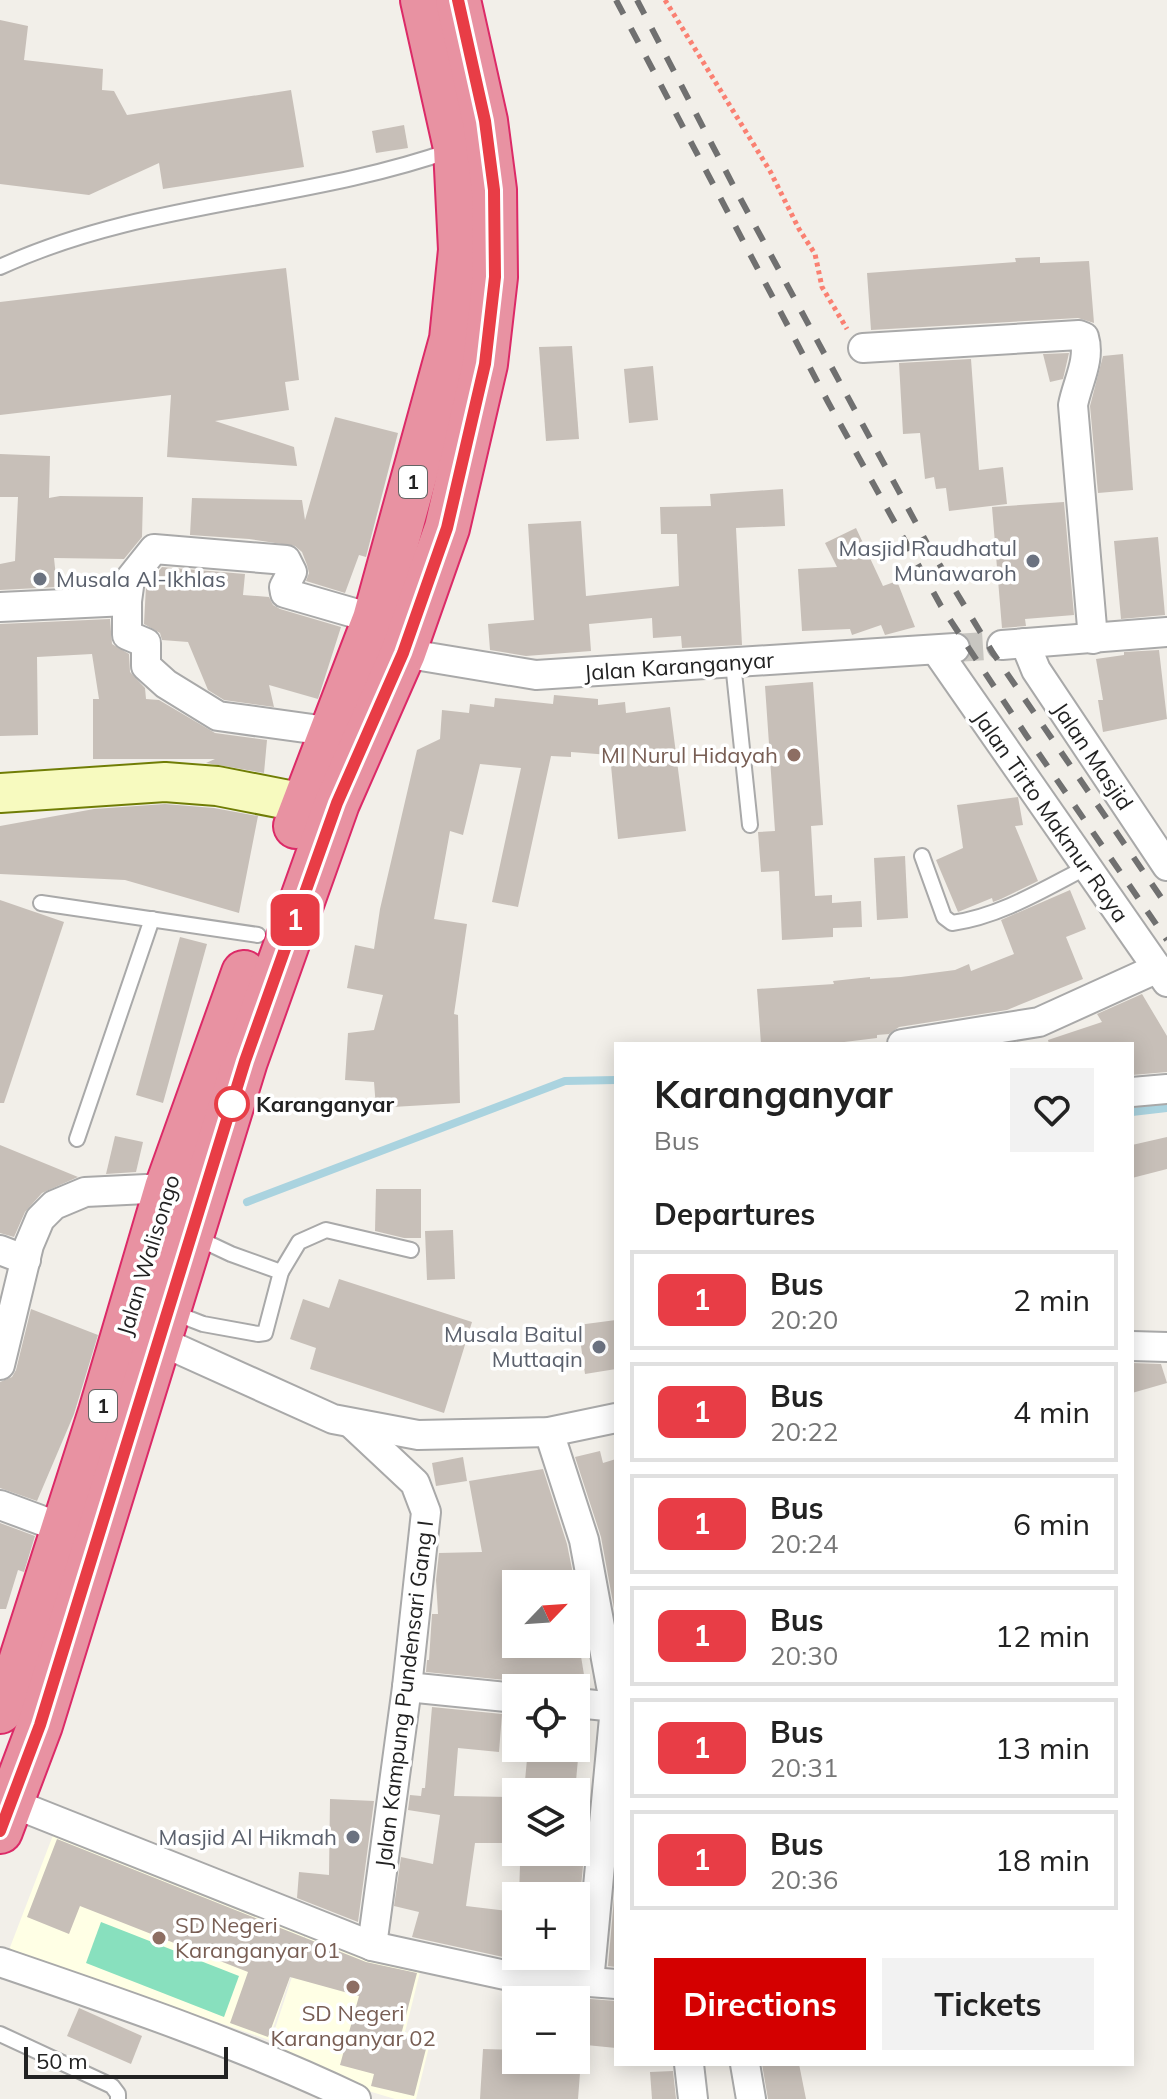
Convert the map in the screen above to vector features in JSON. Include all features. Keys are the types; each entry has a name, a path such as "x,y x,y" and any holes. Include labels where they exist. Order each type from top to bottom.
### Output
{"highway":[{"name":"1","path":"321,803 334,732 375,619 452,339 461,250 456,148 423,0"},
{"name":"1","path":"321,803 403,653 447,528 485,364 495,277 494,190 485,121 458,0"},
{"name":"Jalan Walisongo","path":"6,1817 40,1725 191,1235 258,935 321,803"},
{"name":"Jalan Walisongo","path":"0,1711 10,1663 62,1528 101,1412 167,1188 230,1056 321,803"}],"street":[{"path":"863,348 1084,337 1086,361 1073,405 1093,639 1167,632"},
{"path":"334,732 218,716 166,684 146,666 146,643 127,635 130,579 154,549 286,560 292,572 284,587 285,593 375,619"},
{"path":"0,607 127,601"},
{"name":"Jalan Masjid","path":"1093,639 1014,644 1036,670 1167,866"},
{"name":"Jalan Karanganyar","path":"403,653 536,675 945,649"},
{"name":"Jalan Tirto Makmur Raya","path":"945,649 1087,867 1162,975"},
{"path":"0,793 165,782 217,786 321,803"},
{"path":"914,1042 1039,1022 1162,975"},
{"path":"1134,1092 1167,1089"},
{"path":"0,1365 13,1255 29,1245 40,1219 54,1205 85,1192 167,1188"},
{"path":"163,1326 333,1419 352,1424 418,1435 549,1432 614,1418"},
{"path":"1134,1346 1167,1347"},
{"name":"Jalan Kampung Pundensari Gang I","path":"352,1424 415,1483 426,1512 407,1687 372,1946"},
{"path":"6,1817 372,1946 510,1976 602,1983 614,1700 584,1540 549,1432"},
{"path":"0,1505 62,1528"},
{"path":"407,1687 502,1697"},
{"path":"590,1702 614,1700"},
{"path":"0,1962 154,2015 298,2085 356,2099"},
{"path":"689,2066 693,2099"},
{"path":"745,2066 751,2099"}],"lane":[{"path":"0,267 25,256 145,218 403,167 456,148"},
{"path":"733,663 750,825"},
{"path":"922,856 944,917 952,923 974,920 1003,909 1087,867"},
{"path":"41,903 258,935"},
{"path":"77,1139 152,919"},
{"path":"163,1326 203,1324 265,1333 281,1272 299,1242 326,1230 411,1250"},
{"path":"191,1235 281,1272"},
{"path":"0,2034 112,2086 118,2099"}],"path":[{"path":"665,0 720,92 753,139 815,254 822,287 855,341 863,348"}],"shaded area":[{"name":"SD Negeri Karanganyar 01","path":"55,1830 308,1925 269,2040 9,1950"},
{"name":"SD Negeri Karanganyar 02","path":"308,1928 423,1960 405,2032 431,2039 416,2099 395,2099 365,2090 270,2044"}],"green space":[{"path":"101,1922 239,1976 224,2017 86,1963"}],"building":[{"path":"0,20 28,26 24,60 103,69 102,90 114,91 127,115 291,90 304,167 163,189 159,163 89,195 0,184"},
{"path":"404,125 408,148 376,153 372,131"},
{"path":"1040,257 1040,263 1089,261 1094,323 1078,318 871,330 867,273 1016,262 1015,258"},
{"path":"286,268 299,380 285,382 289,410 215,421 294,447 297,466 167,457 171,395 0,415 0,302"},
{"path":"572,346 579,439 546,441 539,347"},
{"path":"1069,353 1063,379 1050,382 1043,354"},
{"path":"1123,354 1133,490 1098,493 1090,406 1103,356"},
{"path":"971,359 979,470 1003,467 1007,504 949,511 946,488 936,489 934,477 925,479 920,433 903,434 899,363"},
{"path":"653,366 658,420 629,423 624,369"},
{"path":"335,417 398,433 366,557 359,555 345,593 306,581 309,573 307,565 302,552 295,546 190,535 192,498 302,500 305,520"},
{"path":"0,454 50,456 49,498 143,497 142,537 124,559 54,558 57,587 0,590 0,564 15,561 18,497 0,497"},
{"path":"783,489 785,526 736,528 742,645 682,648 681,636 653,638 652,618 589,624 591,651 526,656 490,650 488,624 534,620 528,524 581,521 586,596 679,586 677,534 661,534 660,507 711,506 710,494"},
{"name":"Masjid Raudhatul Munawaroh","path":"1064,502 1074,615 1025,619 1026,626 1002,628 992,507"},
{"path":"856,528 883,586 897,581 915,627 885,635 881,625 852,635 850,629 802,631 798,569 837,567 825,543"},
{"path":"1158,537 1165,615 1121,619 1114,541"},
{"path":"162,567 245,574 243,595 269,597 273,605 280,609 341,627 318,699 269,685 274,707 224,700 208,690 188,642 162,640 160,633 144,624 146,586"},
{"path":"110,619 112,644 129,654 130,672 145,688 146,699 159,700 215,733 267,740 264,773 206,763 215,759 93,759 93,699 99,699 92,654 37,657 38,735 0,736 0,624"},
{"path":"1159,650 1167,719 1103,732 1098,700 1103,700 1096,659 1124,655 1124,652"},
{"path":"813,682 823,825 811,826 815,896 832,895 832,903 861,901 862,927 833,928 833,937 782,940 779,871 761,872 758,832 775,831 765,686"},
{"path":"554,695 598,699 598,705 625,702 626,713 670,707 686,831 618,839 610,755 571,752 571,757 551,756 518,907 492,902 521,768 480,764 463,835 450,831 434,919 467,924 454,1014 458,1015 460,1103 376,1108 374,1082 345,1080 348,1033 374,1030 383,995 347,988 355,945 374,949 380,909 417,750 440,739 442,710 469,713 470,704 494,707 495,698 553,704"},
{"path":"1018,797 1023,825 1015,826 1038,881 1001,899 993,902 992,898 958,912 936,860 963,848 957,805"},
{"path":"165,804 258,816 239,913 125,880 0,874 0,826 94,809"},
{"path":"905,856 908,918 877,920 874,858"},
{"path":"1070,890 1086,929 1066,937 1083,979 1007,1010 899,1027 889,1034 877,1035 877,1038 844,1042 761,1042 757,989 834,984 833,981 870,977 901,977 955,970 969,964 971,971 1014,954 1001,920"},
{"path":"0,900 64,922 4,1103 0,1103"},
{"path":"180,937 207,944 163,1103 136,1095"},
{"path":"1142,994 1167,1036 1167,1072 1134,1075 1134,1042 1048,1042 1102,1022 1097,1014"},
{"path":"115,1136 143,1142 136,1172 106,1174"},
{"path":"1167,1137 1167,1169 1134,1177 1134,1145"},
{"path":"0,1145 78,1177 42,1193 25,1212 14,1237 0,1233"},
{"path":"376,1189 421,1189 421,1238 404,1238 375,1231"},
{"path":"453,1230 455,1279 427,1280 425,1231"},
{"path":"339,1279 472,1322 444,1413 310,1369 316,1348 290,1339 303,1299 329,1308"},
{"path":"31,1309 98,1335 74,1414 37,1501 0,1488 0,1382 12,1377 16,1370"},
{"name":"Musala Baitul Muttaqin","path":"614,1320 614,1369 585,1374 578,1325"},
{"path":"1134,1363 1161,1364 1167,1383 1134,1392"},
{"path":"600,1451 603,1463 614,1460 614,1608 601,1537 575,1457"},
{"path":"463,1457 467,1481 436,1486 432,1463"},
{"path":"543,1469 572,1570 502,1570 502,1658 581,1658 584,1674 502,1674 502,1680 426,1672 432,1614 438,1614 436,1580 439,1553 482,1552 469,1481"},
{"path":"0,1523 35,1536 24,1572 18,1570 6,1609 0,1609"},
{"path":"432,1707 502,1714 499,1752 458,1748 454,1796 502,1797 502,1843 475,1843 466,1906 502,1910 502,1957 412,1937 419,1912 394,1906 401,1857 433,1864 440,1815 408,1810 410,1795 421,1796 422,1788 425,1788"},
{"path":"527,1762 578,1762 576,1778 525,1778"},
{"name":"Masjid Al Hikmah","path":"330,1799 374,1801 358,1922 297,1898 299,1872 329,1875"},
{"path":"57,1839 366,1962 417,1973 401,2035 428,2041 414,2096 371,2086 374,2074 340,2065 359,1996 290,1977 268,2037 230,2023 248,1972 80,1906 69,1934 27,1917"},
{"path":"520,1866 583,1866 581,1882 519,1882"},
{"path":"614,1899 614,1967 608,1966"},
{"path":"590,1999 614,2001 614,2048 590,2045"},
{"path":"79,2008 142,2036 131,2064 67,2036"},
{"path":"483,2049 502,2050 502,2074 580,2074 578,2099 480,2099"},
{"path":"762,2066 799,2066 806,2099 768,2099"},
{"path":"673,2071 676,2099 652,2099 650,2072"}],"waterway":[{"path":"247,1202 565,1081 614,1080"},
{"path":"1134,1112 1167,1108"}],"tunnel":[{"path":"955,648 1002,645"}],"railway":[{"path":"616,0 828,402 941,606 1167,940"},
{"path":"637,0 733,185 929,547 993,653 1167,906"}],"bus line":[{"name":"1","path":"0,1831 40,1725 245,1061 337,803 403,653 447,528 485,364 495,277 494,190 485,121 458,0"}],"place":[{"name":"Masjid Raudhatul Munawaroh","path":"1033,561"},
{"name":"Musala Al-Ikhlas","path":"40,579"},
{"name":"MI Nurul Hidayah","path":"794,755"},
{"name":"Karanganyar","path":"232,1104"},
{"name":"Musala Baitul Muttaqin","path":"599,1347"},
{"name":"Masjid Al Hikmah","path":"353,1837"},
{"name":"SD Negeri Karanganyar 01","path":"159,1938"},
{"name":"SD Negeri Karanganyar 02","path":"353,1987"}]}
